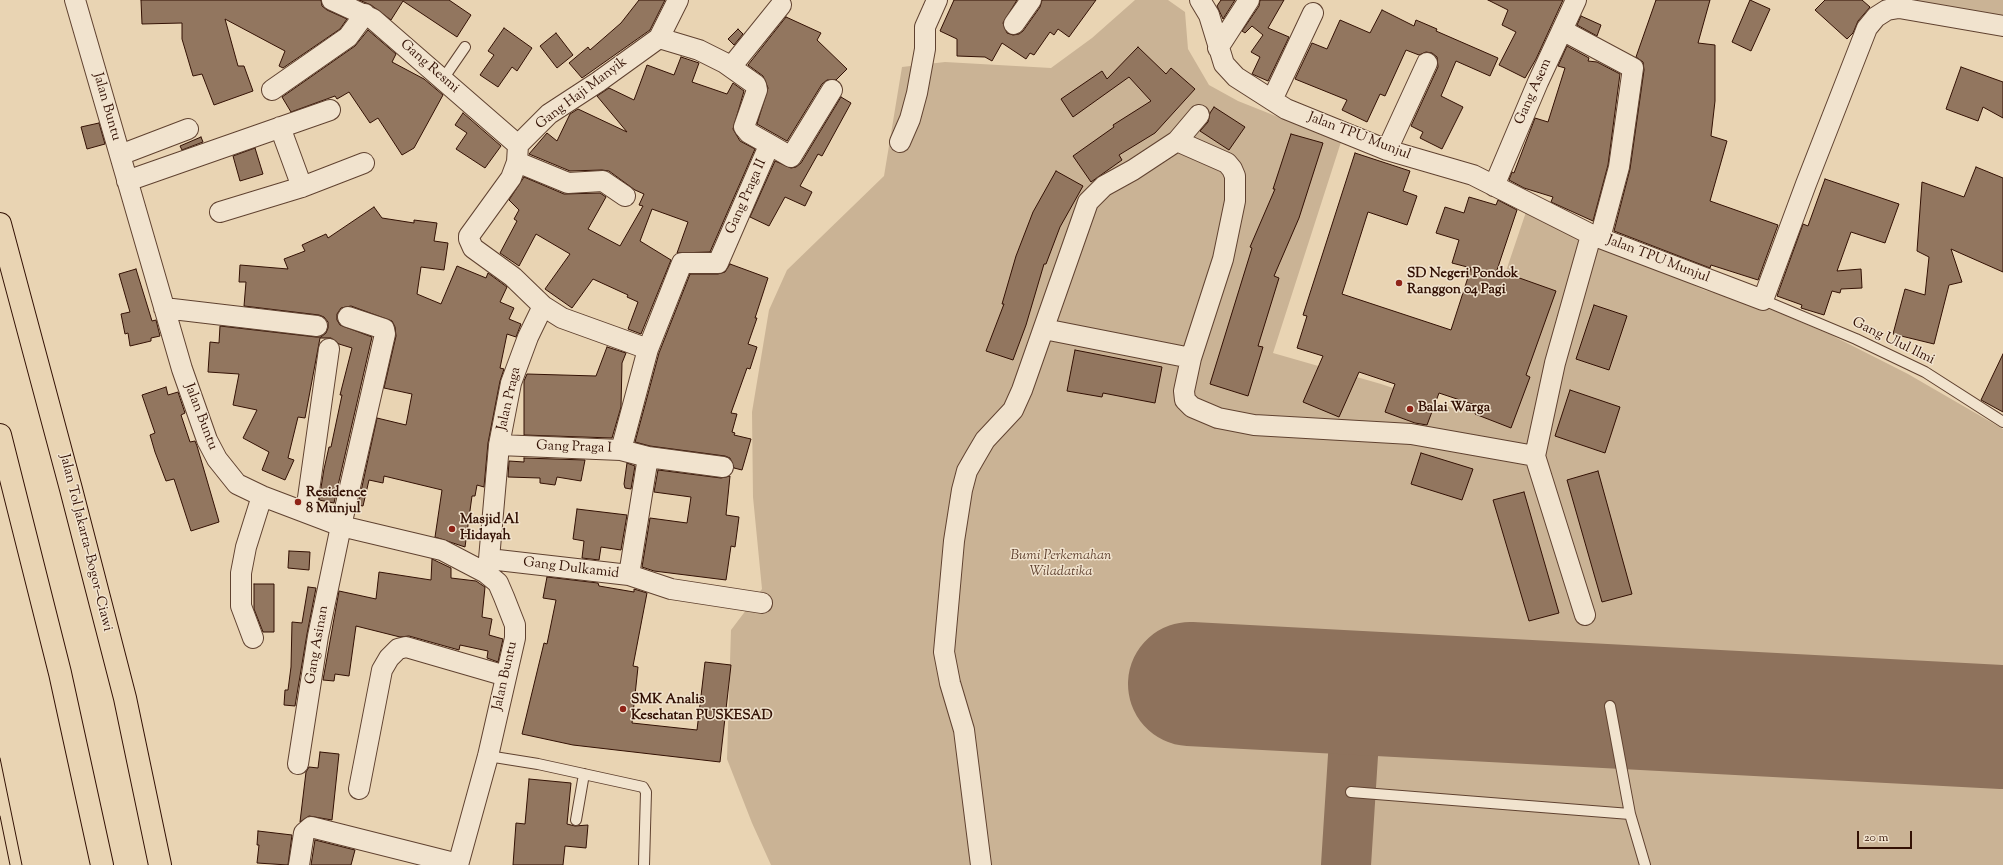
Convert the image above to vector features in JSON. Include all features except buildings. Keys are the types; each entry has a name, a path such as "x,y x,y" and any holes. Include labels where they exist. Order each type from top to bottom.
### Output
{"highway":[{"name":"Jalan Tol Jakarta–Bogor–Ciawi","path":"0,224 123,690 160,865"},
{"path":"0,435 60,673 102,865"}],"street":[{"name":"Jalan Buntu","path":"74,0 182,369 207,440 217,459 237,484 262,496 341,526 442,550 488,566 498,583 515,625 515,638 488,756 458,865"},
{"name":"Gang Resmi","path":"332,0 359,8 374,19 443,80 517,154 568,183 603,181 624,196"},
{"path":"659,38 678,0"},
{"path":"900,142 910,119 917,93 926,49 925,27 938,0"},
{"path":"1014,24 1031,0"},
{"name":"Jalan TPU Munjul","path":"1200,0 1209,15 1224,64 1236,77 1286,109 1387,150 1474,175 1595,239 1763,300"},
{"path":"1218,48 1250,0"},
{"name":"Gang Asem","path":"1494,186 1538,82 1576,0"},
{"path":"731,67 781,5"},
{"path":"272,90 348,37 359,8"},
{"path":"1763,300 1864,35 1867,28 1876,17 1887,10 1899,8 2003,26"},
{"path":"1272,100 1313,14"},
{"path":"1562,30 1632,68 1619,167 1555,362 1535,456 1585,615"},
{"name":"Gang Praga II","path":"648,349 682,262 718,263 767,150 765,142 749,133 744,127 757,90 756,85 731,67 699,50 659,38"},
{"name":"Gang Haji Manyik","path":"543,306 513,277 472,248 469,236 511,178 517,154 549,114 598,82 659,38"},
{"path":"1387,150 1427,63"},
{"path":"765,142 791,156 832,90"},
{"path":"127,181 330,110"},
{"path":"981,865 964,730 945,666 946,624 954,541 958,506 967,471 985,440 1017,403 1088,202 1104,186 1133,170 1177,141 1198,115"},
{"path":"280,127 302,187"},
{"path":"120,155 188,129"},
{"path":"1177,141 1227,163 1235,176 1235,201 1223,259 1191,358 1184,391 1185,400 1192,407 1218,418 1254,425 1411,434 1535,456"},
{"path":"220,212 302,187 364,163"},
{"path":"543,306 562,318 648,349 622,450"},
{"name":"Jalan Praga","path":"488,566 500,445 511,383 528,337 543,306"},
{"path":"164,308 318,326"},
{"name":"Gang Asinan","path":"298,764 318,636 341,526 385,334 384,329 348,317"},
{"path":"1044,329 1191,358"},
{"path":"306,512 329,349"},
{"name":"Gang Praga I","path":"500,445 622,450 648,457 723,467"},
{"name":"Gang Dulkamid","path":"488,566 629,575 648,457"},
{"path":"253,638 241,606 241,573 246,548 262,496"},
{"path":"629,575 671,589 762,603"},
{"path":"359,789 382,670 389,658 398,649 406,646 506,676"},
{"path":"299,865 304,833 311,828 458,865"}],"lane":[{"path":"443,80 465,47"},
{"name":"Gang Ulul Ilmi","path":"1763,300 1856,339 1926,372 2003,422"},
{"path":"1610,706 1630,814 1644,865"},
{"path":"488,756 538,764 644,787 646,792 644,865"},
{"path":"576,820 584,774"},
{"path":"1351,792 1630,814"}],"green space":[{"name":"Bumi Perkemahan Wiladatika","path":"1135,0 1168,0 1185,12 1188,49 1209,85 1238,101 1341,142 1273,353 1381,384 1459,410 1526,212 1622,252 1704,290 1775,311 1831,335 1908,374 2003,429 2003,865 771,865 752,823 727,759 731,630 762,589 753,497 752,412 769,310 787,270 884,176 902,67 945,62 1051,68 1092,38"},
{"path":"1881,0 2003,0 2003,18 1895,4"}],"taxiway":[{"path":"1346,865 1357,693"}],"runway":[{"path":"1190,684 2003,727"}],"tram line":[{"path":"0,758 22,865"},
{"path":"0,816 10,865"}],"place":[{"name":"SD Negeri Pondok Ranggon 04 Pagi","path":"1399,283"},
{"name":"Balai Warga","path":"1410,409"},
{"name":"Residence 8 Munjul","path":"298,502"},
{"name":"Masjid Al Hidayah","path":"452,529"},
{"name":"SMK Analis Kesehatan PUSKESAD","path":"623,709"}]}
